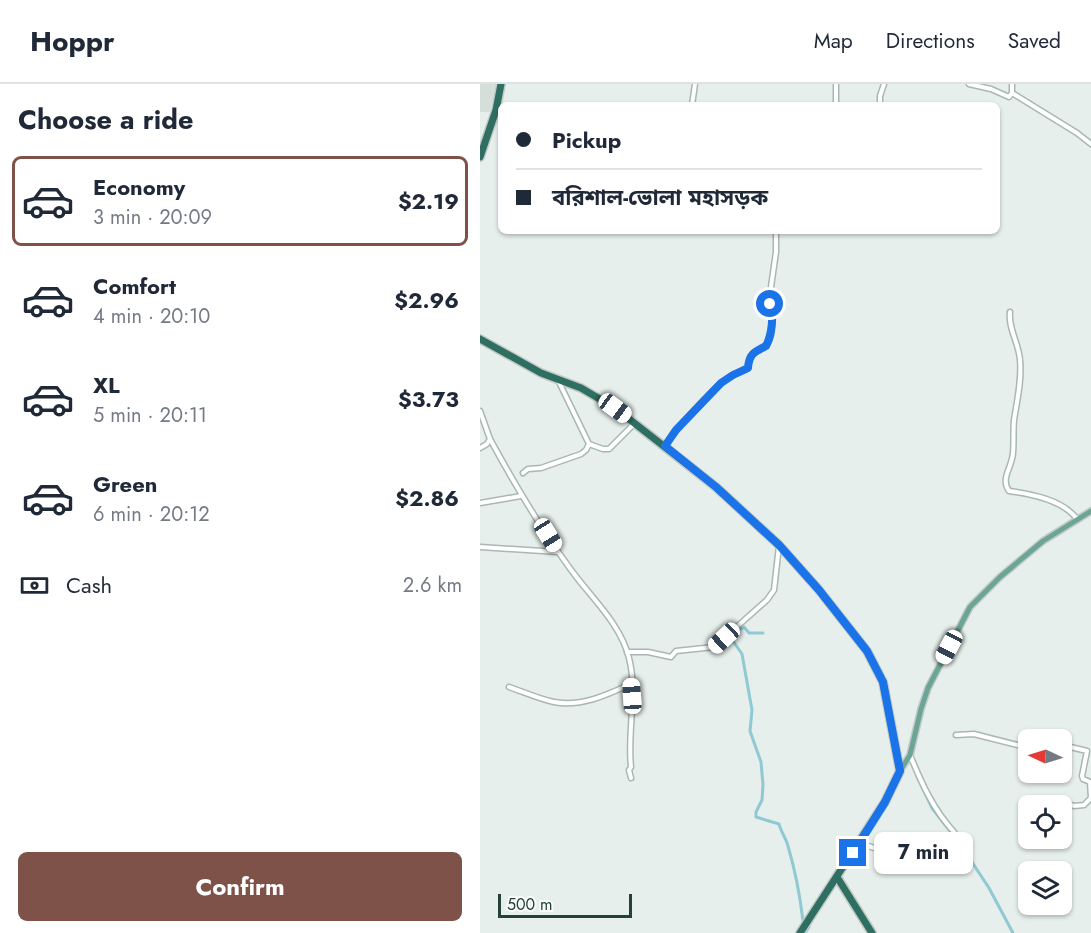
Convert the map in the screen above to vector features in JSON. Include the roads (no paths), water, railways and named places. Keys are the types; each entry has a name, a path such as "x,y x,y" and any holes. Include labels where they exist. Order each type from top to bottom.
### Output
{"highway":[{"path":"480,157 496,110 501,84"},
{"path":"480,339 505,354 581,388 634,423 716,487 779,545 819,590 867,651 883,682 900,771 885,802 859,842 840,880 800,933"},
{"path":"840,880 872,933"}],"main road":[{"path":"900,771 910,755 928,688 970,607 1036,546 1091,511"}],"street":[{"path":"692,102 695,84"},
{"path":"836,102 837,84"},
{"path":"880,102 884,84"},
{"path":"969,84 991,89 1009,97 1012,93 1012,84"},
{"path":"1012,93 1091,144"},
{"path":"665,446 676,430 721,383 748,368 748,358 752,353 766,346 770,339 772,308 769,301 776,252 776,234"},
{"path":"1010,312 1009,322 1014,332 1020,360 1013,455 1004,481 1005,485 1009,491 1036,495 1051,501 1077,519"},
{"path":"557,379 589,444 603,449 609,448 634,423"},
{"path":"480,411 490,439 522,496 568,567 609,618 627,652 631,684 631,767 629,770 631,778"},
{"path":"480,448 490,439"},
{"path":"523,473 528,469 541,468 581,454 589,444"},
{"path":"480,503 522,496"},
{"path":"627,652 648,652 671,657 676,651 714,648 774,590 779,563 779,545"},
{"path":"480,547 559,552"},
{"path":"509,687 555,702 570,703 597,699 631,684"},
{"path":"956,735 974,734 1018,745"},
{"path":"1072,747 1087,750 1082,776 1090,782 1091,798 1084,805 1072,805"},
{"path":"910,755 939,816 954,832"},
{"path":"859,842 864,846 891,854 889,869"}],"waterway":[{"path":"763,633 749,633 744,627 732,635 733,641 742,654 752,710 750,731 761,762 762,800 756,817 779,824 786,840 797,883 803,921 809,927 805,933"},
{"path":"917,776 932,808 960,844 989,888 1013,933"}]}
